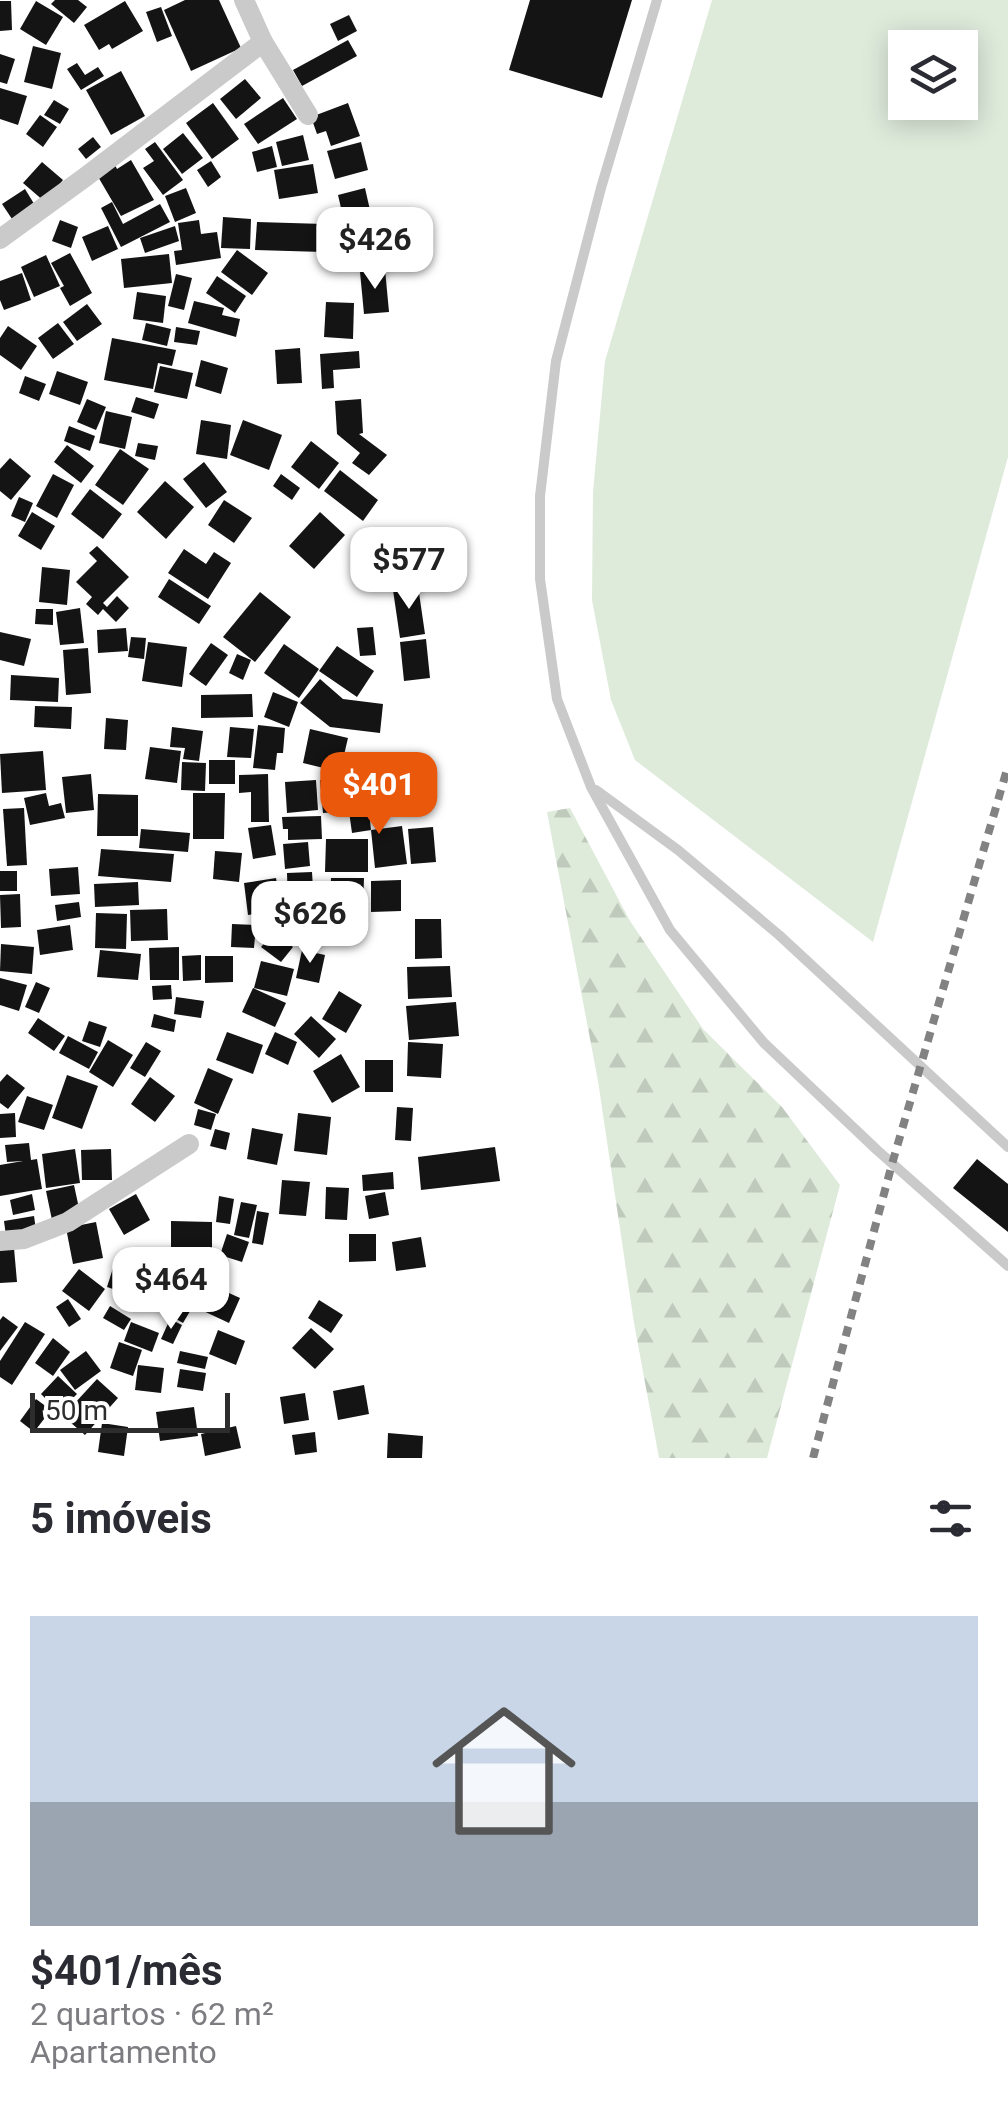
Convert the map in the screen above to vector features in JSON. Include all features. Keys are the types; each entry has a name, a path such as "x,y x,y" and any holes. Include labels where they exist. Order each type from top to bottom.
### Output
{"street":[{"path":"244,0 263,42 308,115"},
{"path":"0,238 263,42"},
{"path":"0,1241 24,1240 68,1222 188,1144"}],"lane":[{"path":"657,0 601,188 556,361 540,496 540,579 558,699 591,787 670,930 764,1043 1008,1266"},
{"path":"591,787 678,850 778,935 1008,1146"}],"green space":[{"path":"712,0 1008,0 1008,457 873,942 635,760 611,700 592,600 593,492 605,361"},
{"path":"570,808 630,921 703,1029 782,1107 840,1185 767,1458 659,1458 634,1323 598,1081 547,812"}],"building":[{"path":"55,0 78,0 87,7 74,23 51,4"},
{"path":"185,0 219,0 241,48 191,71 164,10"},
{"path":"530,0 632,0 602,98 509,70"},
{"path":"0,1 11,1 12,30 0,31"},
{"path":"36,1 63,17 46,45 20,29"},
{"path":"125,1 143,31 112,49 109,44 99,50 84,25"},
{"path":"161,7 172,36 157,42 146,12"},
{"path":"349,15 357,31 338,41 330,24"},
{"path":"348,40 357,56 302,86 293,70"},
{"path":"33,46 61,53 52,89 24,82"},
{"path":"0,54 15,59 7,84 0,82"},
{"path":"77,63 85,75 98,67 104,76 81,90 67,69"},
{"path":"121,71 145,116 111,135 86,90"},
{"path":"245,79 261,98 236,119 220,99"},
{"path":"0,88 27,96 18,125 0,119"},
{"path":"283,98 297,119 258,144 244,124"},
{"path":"54,100 69,109 60,124 44,115"},
{"path":"213,103 239,139 212,159 186,123"},
{"path":"348,103 360,136 331,146 326,131 317,134 311,117"},
{"path":"40,115 57,127 43,147 26,134"},
{"path":"183,133 203,158 182,174 163,149"},
{"path":"303,135 309,160 282,166 276,142"},
{"path":"93,137 101,147 86,159 78,149"},
{"path":"155,142 183,180 163,195 143,168 154,161 145,149"},
{"path":"361,142 368,170 335,179 327,151"},
{"path":"272,146 277,167 257,172 252,152"},
{"path":"131,160 154,200 121,216 97,175"},
{"path":"211,161 221,177 208,187 197,170"},
{"path":"42,162 63,180 45,202 23,183"},
{"path":"313,164 318,193 279,199 274,170"},
{"path":"186,188 196,213 175,222 165,196"},
{"path":"365,188 377,241 350,247 338,195"},
{"path":"25,189 36,207 14,222 2,204"},
{"path":"112,202 123,224 160,204 170,222 121,247 101,208"},
{"path":"223,217 251,219 250,249 221,248"},
{"path":"60,220 78,227 71,248 52,241"},
{"path":"199,220 201,234 217,232 221,258 176,265 174,251 182,250 178,223"},
{"path":"257,222 324,224 323,252 255,250"},
{"path":"108,226 118,249 92,261 82,237"},
{"path":"175,226 179,241 145,253 140,238"},
{"path":"378,243 383,264 357,270 352,249"},
{"path":"237,250 268,273 252,295 221,272"},
{"path":"70,253 92,293 70,306 51,263"},
{"path":"169,254 172,283 124,288 121,259"},
{"path":"46,255 60,286 34,297 21,267"},
{"path":"385,269 389,312 364,314 360,272"},
{"path":"22,273 31,300 4,310 0,281"},
{"path":"176,274 192,278 184,310 168,306"},
{"path":"217,276 246,296 235,313 206,293"},
{"path":"137,292 166,296 163,323 133,319"},
{"path":"194,301 224,308 222,315 240,319 236,337 188,323"},
{"path":"326,302 354,303 353,339 324,337"},
{"path":"87,304 102,324 77,341 63,322"},
{"path":"58,323 74,344 53,359 38,338"},
{"path":"146,323 171,329 167,346 142,340"},
{"path":"8,326 37,346 21,370 0,355 0,338"},
{"path":"176,327 200,331 197,345 174,342"},
{"path":"112,338 176,350 172,366 158,363 153,389 104,380"},
{"path":"300,348 302,383 277,384 275,350"},
{"path":"359,351 360,368 333,370 334,388 322,389 320,354"},
{"path":"201,360 228,368 221,394 195,386"},
{"path":"160,366 193,373 187,399 154,392"},
{"path":"57,371 88,382 80,405 49,394"},
{"path":"25,376 46,384 39,401 19,393"},
{"path":"136,397 159,404 154,419 131,412"},
{"path":"87,399 106,407 96,430 77,422"},
{"path":"361,399 363,433 359,434 387,455 369,475 352,463 360,453 337,434 335,401"},
{"path":"106,411 132,417 125,449 99,443"},
{"path":"201,420 231,425 227,459 196,454"},
{"path":"243,420 282,435 269,470 230,455"},
{"path":"69,426 95,436 90,451 64,441"},
{"path":"311,441 339,463 319,489 291,467"},
{"path":"138,443 158,446 155,460 135,456"},
{"path":"67,445 94,466 81,483 54,462"},
{"path":"120,449 149,469 123,505 95,485"},
{"path":"10,458 31,476 11,500 0,491 0,469"},
{"path":"204,462 227,492 206,508 183,479"},
{"path":"340,470 378,500 363,521 324,491"},
{"path":"53,474 74,485 57,518 36,506"},
{"path":"281,474 300,488 292,500 273,486"},
{"path":"165,481 194,507 166,539 137,512"},
{"path":"90,489 122,514 103,539 71,514"},
{"path":"19,497 33,503 25,522 11,516"},
{"path":"224,500 252,518 234,543 208,525"},
{"path":"32,512 55,526 41,550 18,536"},
{"path":"320,512 345,535 314,569 289,546"},
{"path":"97,546 129,577 103,603 107,607 117,596 129,608 116,622 103,609 98,615 86,604 92,597 76,582 97,561 89,553"},
{"path":"184,549 206,564 214,552 231,563 208,599 168,573"},
{"path":"42,567 70,570 67,605 39,602"},
{"path":"169,579 211,606 199,624 158,597"},
{"path":"418,586 425,634 400,638 393,590"},
{"path":"260,592 291,617 255,662 223,637"},
{"path":"80,608 84,643 60,645 56,612"},
{"path":"36,609 53,609 53,625 35,624"},
{"path":"373,627 376,655 360,656 357,628"},
{"path":"126,628 128,651 98,653 97,630"},
{"path":"0,632 31,639 24,666 0,660"},
{"path":"131,637 146,638 144,659 128,657"},
{"path":"426,639 430,678 404,681 400,642"},
{"path":"148,642 187,647 182,687 142,681"},
{"path":"211,643 228,655 206,686 189,674"},
{"path":"284,644 319,669 299,698 264,673"},
{"path":"337,646 374,671 357,697 319,671"},
{"path":"88,648 91,693 66,695 63,650"},
{"path":"237,654 251,660 243,680 229,673"},
{"path":"11,675 59,678 58,702 10,700"},
{"path":"320,679 343,699 383,704 380,733 330,727 300,703"},
{"path":"273,692 298,702 289,727 264,717"},
{"path":"252,694 253,717 201,718 201,695"},
{"path":"35,706 72,707 71,729 34,727"},
{"path":"106,718 128,720 126,750 104,749"},
{"path":"258,725 285,728 283,753 277,753 275,770 253,768"},
{"path":"172,727 203,731 199,761 183,759 185,748 170,747"},
{"path":"230,727 254,729 251,758 227,757"},
{"path":"310,729 348,738 340,772 303,763"},
{"path":"150,747 181,751 177,783 145,779"},
{"path":"43,751 46,790 2,793 0,754"},
{"path":"209,760 235,760 235,784 209,784"},
{"path":"182,762 206,763 205,791 181,790"},
{"path":"359,767 363,792 350,794 345,769"},
{"path":"91,774 94,810 66,813 62,777"},
{"path":"268,774 269,822 251,822 251,792 239,793 239,775"},
{"path":"344,778 346,811 323,813 320,780"},
{"path":"316,780 318,810 287,813 285,782"},
{"path":"46,793 49,806 61,803 65,818 30,825 24,798"},
{"path":"193,793 225,793 224,839 193,839"},
{"path":"98,794 138,795 138,836 97,836"},
{"path":"368,801 371,830 352,833 348,804"},
{"path":"24,808 27,865 7,866 3,809"},
{"path":"321,816 322,839 288,840 282,817"},
{"path":"271,825 276,855 253,859 248,828"},
{"path":"402,826 407,864 375,868 371,830"},
{"path":"433,827 436,862 411,864 408,829"},
{"path":"141,829 190,833 188,852 139,848"},
{"path":"326,839 368,839 368,872 325,872"},
{"path":"308,842 310,866 285,869 283,844"},
{"path":"101,849 174,854 171,882 98,876"},
{"path":"215,851 242,853 239,882 213,879"},
{"path":"78,867 80,894 51,896 49,869"},
{"path":"0,871 17,871 17,891 0,891"},
{"path":"312,872 314,906 288,908 287,873"},
{"path":"276,878 281,910 248,915 244,883"},
{"path":"331,878 364,878 363,908 330,907"},
{"path":"401,880 401,911 371,912 371,881"},
{"path":"138,882 139,905 95,907 94,884"},
{"path":"20,894 21,927 1,928 0,895"},
{"path":"79,902 81,917 57,921 55,905"},
{"path":"167,909 168,940 131,941 130,910"},
{"path":"96,913 127,914 126,949 95,948"},
{"path":"415,919 441,919 442,958 415,959"},
{"path":"232,924 256,925 254,948 231,947"},
{"path":"70,925 73,950 40,955 37,930"},
{"path":"274,932 293,947 281,962 261,947"},
{"path":"1,944 34,947 32,974 0,971"},
{"path":"179,947 179,980 150,980 149,948"},
{"path":"100,950 141,954 138,980 97,977"},
{"path":"302,950 325,955 319,983 296,978"},
{"path":"201,955 201,980 183,981 182,956"},
{"path":"205,956 233,956 233,982 205,983"},
{"path":"261,961 294,969 287,996 254,988"},
{"path":"450,966 452,997 408,999 407,967"},
{"path":"0,978 27,985 19,1011 0,1005"},
{"path":"36,982 50,988 39,1013 25,1007"},
{"path":"171,985 172,999 153,1000 152,986"},
{"path":"253,988 286,1003 275,1027 242,1012"},
{"path":"339,991 362,1005 346,1033 322,1019"},
{"path":"176,997 204,1001 201,1018 174,1014"},
{"path":"456,1002 459,1036 409,1040 406,1006"},
{"path":"154,1014 176,1020 174,1032 151,1027"},
{"path":"311,1016 336,1039 319,1058 294,1034"},
{"path":"38,1018 65,1036 54,1051 28,1033"},
{"path":"89,1021 107,1027 100,1047 82,1041"},
{"path":"227,1032 263,1045 253,1074 216,1060"},
{"path":"275,1032 297,1042 288,1065 265,1054"},
{"path":"68,1036 98,1052 89,1069 59,1053"},
{"path":"108,1040 133,1055 113,1087 89,1072"},
{"path":"146,1042 161,1051 145,1077 130,1068"},
{"path":"408,1042 443,1044 441,1078 407,1076"},
{"path":"341,1054 360,1087 332,1103 313,1071"},
{"path":"365,1060 393,1060 393,1092 365,1092"},
{"path":"208,1068 233,1079 218,1114 194,1103"},
{"path":"7,1074 25,1088 8,1109 0,1103 0,1082"},
{"path":"67,1075 98,1086 82,1129 52,1118"},
{"path":"150,1077 175,1096 155,1122 131,1104"},
{"path":"27,1096 53,1105 44,1130 18,1122"},
{"path":"397,1107 413,1108 411,1141 395,1140"},
{"path":"198,1109 216,1114 211,1130 194,1125"},
{"path":"15,1113 16,1137 0,1138 0,1114"},
{"path":"298,1113 331,1117 327,1155 294,1151"},
{"path":"252,1128 283,1134 277,1165 247,1159"},
{"path":"215,1129 230,1133 226,1150 210,1146"},
{"path":"29,1143 31,1160 37,1159 42,1189 0,1196 0,1165 23,1161 7,1162 5,1145"},
{"path":"495,1147 500,1181 421,1190 418,1157"},
{"path":"75,1149 80,1183 46,1188 42,1154"},
{"path":"111,1149 112,1180 82,1180 81,1150"},
{"path":"977,1159 1008,1184 1008,1232 953,1188"},
{"path":"393,1172 394,1189 363,1191 362,1175"},
{"path":"282,1180 310,1182 306,1216 279,1214"},
{"path":"74,1185 80,1213 52,1220 46,1191"},
{"path":"326,1187 349,1188 347,1220 325,1219"},
{"path":"385,1192 389,1215 369,1219 365,1196"},
{"path":"32,1194 35,1210 13,1215 10,1200"},
{"path":"136,1194 150,1220 124,1235 109,1209"},
{"path":"219,1196 234,1199 230,1224 216,1222"},
{"path":"241,1202 257,1205 249,1238 234,1235"},
{"path":"257,1211 269,1213 263,1245 252,1243"},
{"path":"34,1216 36,1230 6,1236 4,1221"},
{"path":"171,1221 212,1222 212,1251 171,1251"},
{"path":"96,1222 103,1258 73,1264 66,1228"},
{"path":"227,1234 249,1242 242,1262 220,1255"},
{"path":"349,1234 376,1234 376,1261 349,1262"},
{"path":"421,1237 426,1267 396,1271 392,1242"},
{"path":"14,1248 17,1282 0,1283 0,1249"},
{"path":"183,1255 204,1255 205,1270 184,1270"},
{"path":"148,1261 177,1273 164,1308 134,1296"},
{"path":"114,1265 138,1273 131,1295 107,1287"},
{"path":"79,1269 105,1289 89,1311 62,1291"},
{"path":"209,1284 240,1298 229,1323 197,1308"},
{"path":"178,1290 196,1301 183,1323 164,1312"},
{"path":"68,1299 81,1319 69,1327 56,1307"},
{"path":"319,1300 343,1315 331,1333 308,1318"},
{"path":"110,1306 131,1319 124,1330 103,1318"},
{"path":"3,1316 18,1327 0,1351 0,1320"},
{"path":"170,1319 182,1325 173,1344 161,1339"},
{"path":"25,1322 45,1334 12,1385 0,1377 0,1361"},
{"path":"131,1322 159,1333 152,1352 124,1341"},
{"path":"311,1328 334,1349 315,1369 292,1348"},
{"path":"218,1330 245,1341 236,1365 209,1354"},
{"path":"53,1338 70,1352 53,1376 35,1363"},
{"path":"119,1342 142,1350 133,1376 110,1368"},
{"path":"86,1351 101,1371 75,1390 60,1370"},
{"path":"180,1351 208,1357 205,1369 177,1363"},
{"path":"138,1365 164,1368 161,1393 135,1390"},
{"path":"180,1369 206,1373 203,1391 177,1387"},
{"path":"58,1376 77,1394 59,1412 41,1394"},
{"path":"97,1379 118,1398 85,1435 63,1416"},
{"path":"364,1385 369,1414 338,1420 333,1391"},
{"path":"305,1393 309,1420 284,1424 280,1397"},
{"path":"36,1399 51,1410 34,1432 20,1421"},
{"path":"194,1407 198,1436 160,1441 156,1412"},
{"path":"102,1423 128,1427 124,1456 98,1452"},
{"path":"236,1426 241,1448 205,1456 201,1434"},
{"path":"315,1432 317,1452 295,1455 292,1435"},
{"path":"388,1433 423,1436 422,1458 387,1458"}],"railway":[{"path":"813,1458 892,1164 1008,766"}]}
